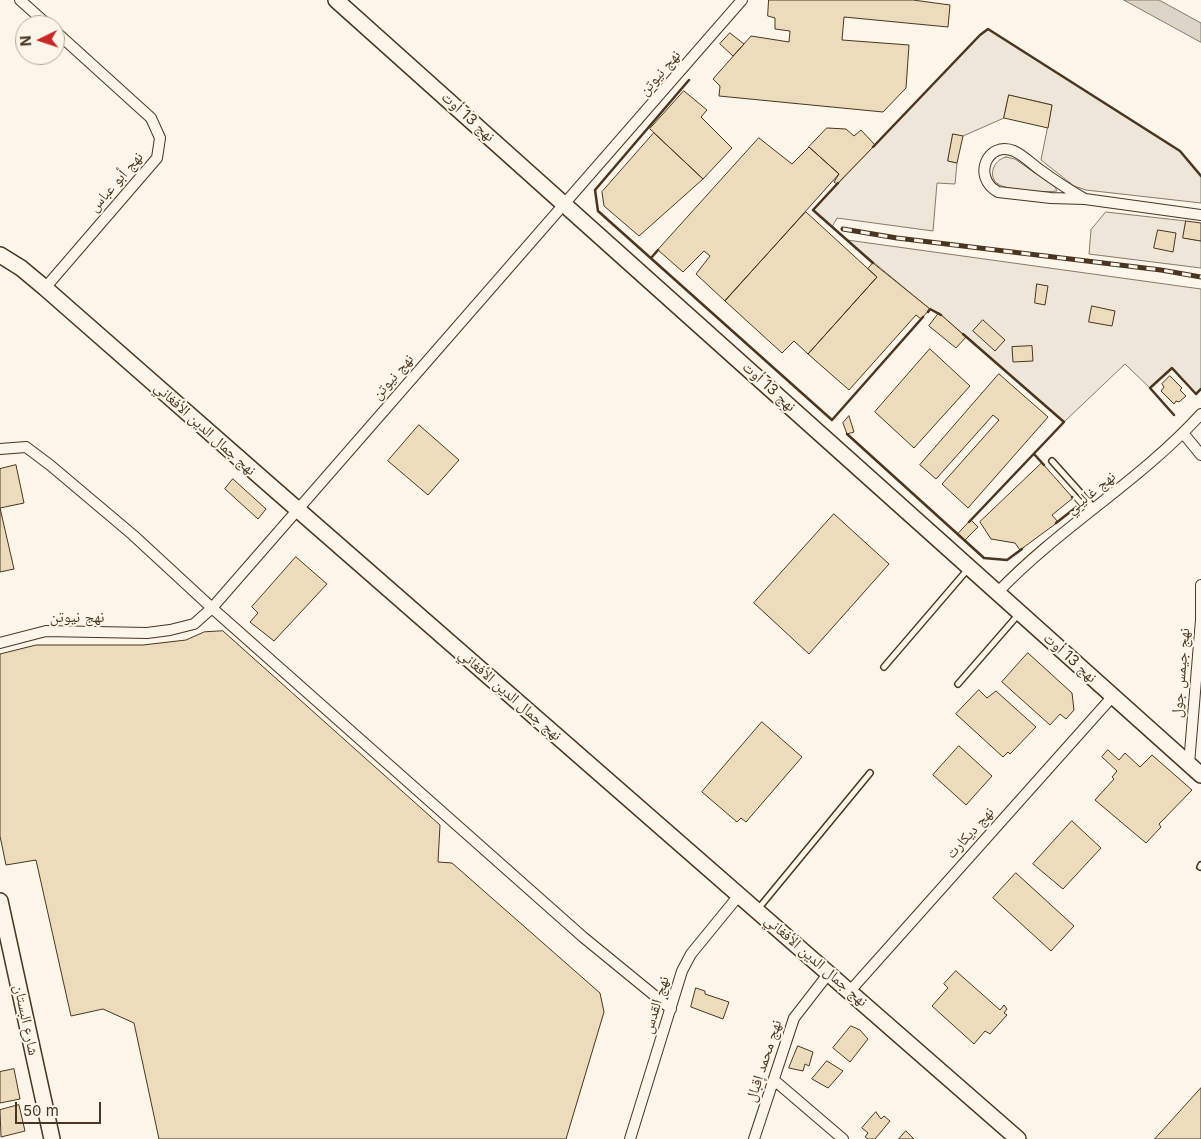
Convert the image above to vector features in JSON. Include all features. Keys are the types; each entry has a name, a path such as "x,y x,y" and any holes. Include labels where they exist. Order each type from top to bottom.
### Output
{"main road":[{"name":"نهج 13 أوت","path":"336,0 566,204 1201,775"},
{"name":"نهج جمال الدين الأفغاني","path":"0,255 21,268 45,288 296,510 740,894 1018,1139"},
{"name":"شارع البستان","path":"0,901 52,1139"}],"street":[{"path":"20,0 37,15"},
{"name":"نهج نيوتن","path":"0,643 46,631 147,633 194,624 212,608 742,0"},
{"name":"نهج أبو عباس","path":"45,288 156,158 160,138 151,118 65,40"},
{"path":"1085,199 1065,188 1014,151 1000,150 988,158 985,164 984,178 992,189 998,192 1051,198 1085,199 1201,214"},
{"name":"نهج غاليلي","path":"998,592 1019,570 1095,509 1183,433 1201,414"},
{"path":"1183,433 1201,455"},
{"path":"0,449 22,446 30,450 134,534 212,608 583,938 671,1009"},
{"name":"نهج جيمس جول","path":"1189,764 1201,620 1201,585"},
{"name":"نهج ديكارت","path":"850,991 1113,696"},
{"name":"نهج القدس","path":"630,1139 682,971 691,954 740,894"},
{"name":"نهج محمد إقبال","path":"754,1139 794,1018 829,973"},
{"path":"774,1080 843,1139"}],"lane":[{"path":"1052,461 1095,509"},
{"path":"884,667 970,567"},
{"path":"958,684 1020,612"},
{"path":"758,910 870,773"}],"shaded area":[{"path":"1124,0 1159,0 1201,23 1201,42"},
{"path":"988,29 1180,151 1201,176 1201,203 1086,190 1074,186 1041,160 1052,105 1009,95 1004,118 963,136 953,135 948,161 957,163 955,184 937,183 933,231 837,218 832,227 813,210 980,35"},
{"path":"1006,157 1015,159 1055,187 1057,191 1021,190 997,183 993,175 994,166"},
{"path":"1106,212 1186,221 1184,238 1201,241 1201,268 1089,254 1091,230"},
{"path":"847,240 1201,289 1201,389 1196,394 1171,368 1150,388 1125,364 1064,422 939,313 930,309"}],"building":[{"path":"769,0 913,0 950,5 948,27 844,17 842,40 909,45 906,88 883,112 719,96 720,86 713,79 751,36 789,42 790,31 775,29 775,18 768,16"},
{"path":"730,33 744,44 733,56 720,44"},
{"path":"684,91 707,110 701,117 732,148 703,179 650,129"},
{"path":"1009,95 1052,105 1048,128 1004,118"},
{"path":"827,128 846,129 854,136 861,130 875,145 837,184 834,182 839,174 809,147"},
{"path":"654,133 703,179 639,236 604,206 602,192"},
{"path":"953,134 963,136 957,163 948,161"},
{"path":"759,138 792,164 809,147 839,174 725,301 696,274 710,256 704,251 683,272 658,250"},
{"path":"806,212 877,277 808,354 794,341 782,353 725,301"},
{"path":"1186,221 1201,223 1201,241 1183,238"},
{"path":"1158,230 1176,233 1173,252 1154,248"},
{"path":"873,263 930,309 921,319 916,315 849,390 808,354 877,277 868,269"},
{"path":"1037,284 1048,286 1045,305 1035,303"},
{"path":"1092,306 1115,311 1112,326 1089,322"},
{"path":"939,313 966,337 956,348 929,326"},
{"path":"983,320 1005,340 995,351 973,331"},
{"path":"1032,346 1033,361 1013,362 1012,347"},
{"path":"930,349 970,386 914,448 875,412"},
{"path":"999,374 1048,417 968,508 942,484 999,420 993,415 936,479 920,465"},
{"path":"1170,376 1182,388 1180,390 1186,396 1174,404 1161,391 1164,387 1162,384"},
{"path":"849,416 854,432 847,434 843,423"},
{"path":"419,425 459,460 428,495 388,461"},
{"path":"1042,463 1073,498 1052,515 1058,522 1020,550 1015,543 991,539 980,522"},
{"path":"16,465 24,503 0,508 0,469"},
{"path":"233,479 266,509 258,519 225,489"},
{"path":"0,508 14,569 0,572"},
{"path":"834,514 889,564 809,654 754,603"},
{"path":"971,520 978,527 965,540 958,534"},
{"path":"296,557 327,584 274,641 250,622 258,613 252,607"},
{"path":"223,631 440,825 438,862 452,863 600,993 604,1012 566,1139 159,1139 134,1023 103,1009 71,1016 36,860 6,865 0,836 0,654 36,645 143,645 186,640 204,632"},
{"path":"1028,653 1072,693 1074,710 1066,719 1060,714 1050,725 1002,682"},
{"path":"979,690 987,698 996,691 1036,727 1010,754 1008,752 1003,757 956,714"},
{"path":"762,722 802,757 746,822 741,818 737,822 702,792"},
{"path":"959,746 992,776 966,805 933,775"},
{"path":"1108,750 1119,760 1125,753 1140,767 1152,755 1192,790 1159,824 1161,827 1146,843 1095,800 1114,779 1112,777 1117,771 1102,757"},
{"path":"1072,821 1101,848 1063,889 1033,864"},
{"path":"1016,873 1074,926 1051,951 993,898"},
{"path":"956,971 1000,1010 1004,1005 1007,1009 1004,1013 1007,1015 990,1034 985,1031 974,1044 932,1006 948,988 944,984"},
{"path":"696,988 705,991 705,994 729,1002 723,1019 691,1007"},
{"path":"851,1026 860,1030 868,1039 850,1062 833,1048"},
{"path":"798,1046 813,1052 809,1066 805,1064 803,1071 789,1068"},
{"path":"827,1061 843,1071 828,1088 812,1079"},
{"path":"14,1069 20,1099 0,1103 0,1072"},
{"path":"1201,1088 1201,1139 1155,1139"},
{"path":"19,1105 25,1131 1,1137 0,1110"},
{"path":"876,1112 881,1119 884,1116 890,1121 875,1139 868,1139 865,1137 868,1133 862,1128"},
{"path":"906,1131 914,1139 899,1139"}],"railway":[{"path":"843,229 897,238 1161,270 1201,277"}],"wall":[{"path":"873,147 980,35 988,29 1180,151 1201,176"},
{"path":"689,80 595,190 598,211 832,420 923,317"},
{"path":"838,183 813,210 873,263"},
{"path":"651,258 658,250"},
{"path":"928,312 930,309 941,315"},
{"path":"963,334 1064,422 969,522"},
{"path":"1174,415 1150,388 1172,368 1196,394 1201,389"},
{"path":"847,434 984,558 1007,560 1022,549"},
{"path":"1034,454 1044,465"},
{"path":"1056,523 1079,505 1072,497"}]}
